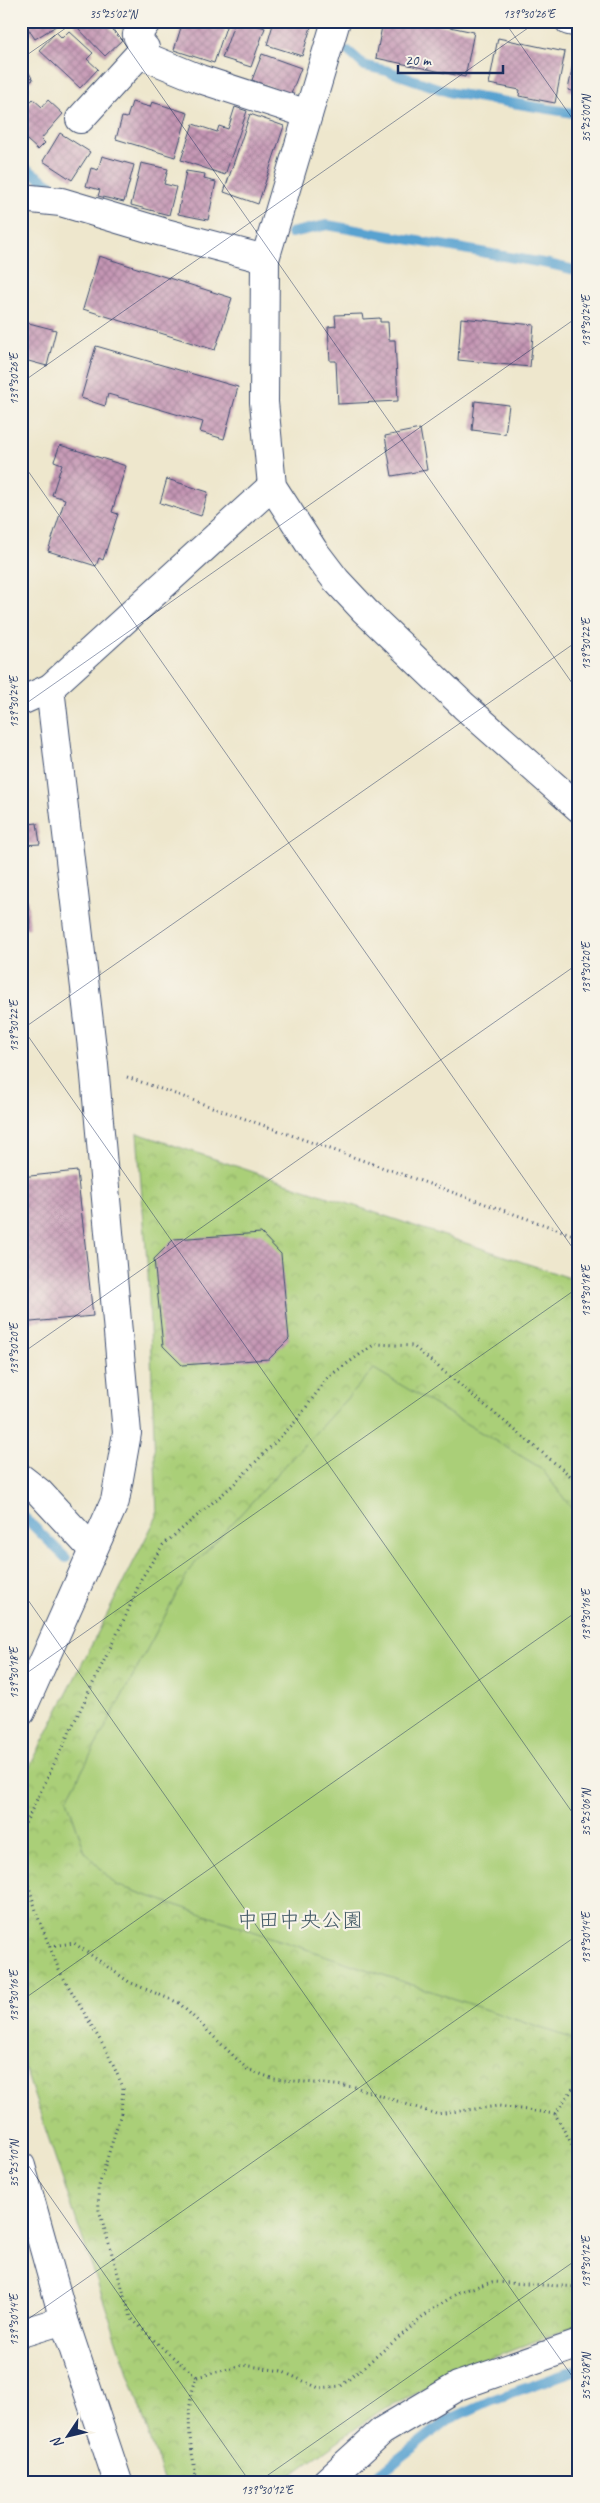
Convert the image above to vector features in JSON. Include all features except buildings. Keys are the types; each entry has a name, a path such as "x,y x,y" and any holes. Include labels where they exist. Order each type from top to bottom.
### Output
{"street":[{"path":"147,21 138,35 149,58 200,79 308,114"},
{"path":"336,21 265,258 264,402 272,486 314,551 336,580 365,612 464,706 579,808"},
{"path":"569,21 579,23"},
{"path":"80,119 144,48"},
{"path":"21,198 61,202 162,232 265,258"},
{"path":"21,701 50,688 272,486"},
{"path":"21,1712 115,1501 127,1433 94,1065 50,688"},
{"path":"21,1478 39,1492 92,1549"},
{"path":"21,2166 64,2320 118,2482"},
{"path":"21,2332 64,2320"},
{"path":"326,2482 382,2431 458,2386 579,2344"}],"path":[{"path":"94,1065 579,1237"},
{"path":"21,1832 123,1622 141,1579 163,1545 232,1486 258,1460 297,1420 328,1377 376,1344 413,1346 579,1483"},
{"path":"21,1861 59,1970 107,2052 123,2087 121,2113 98,2189 99,2210 131,2318 162,2348 198,2377"},
{"path":"50,1946 74,1943 129,1982 179,2003 247,2069 274,2079 355,2087 436,2114 499,2106 556,2114"},
{"path":"556,2114 579,2080"},
{"path":"556,2114 579,2157"},
{"path":"198,2377 244,2365 281,2371 319,2388 341,2386 429,2312 459,2292 492,2282 579,2287"},
{"path":"198,2377 194,2386 188,2422 198,2482"}],"green space":[{"name":"中田中央公園","path":"137,1133 579,1281 579,2324 477,2364 380,2411 281,2482 165,2482 21,2057 21,1784 157,1516 148,1274"},
{"path":"374,1369 541,1468 579,1518 579,2041 116,1885 85,1852 67,1799 190,1569"}],"waterway":[{"path":"348,51 365,66 388,71 452,93 579,114"},
{"path":"21,165 58,190"},
{"path":"291,233 327,225 579,271"},
{"path":"21,1514 66,1558"},
{"path":"369,2482 448,2420 492,2400 579,2369"}]}
